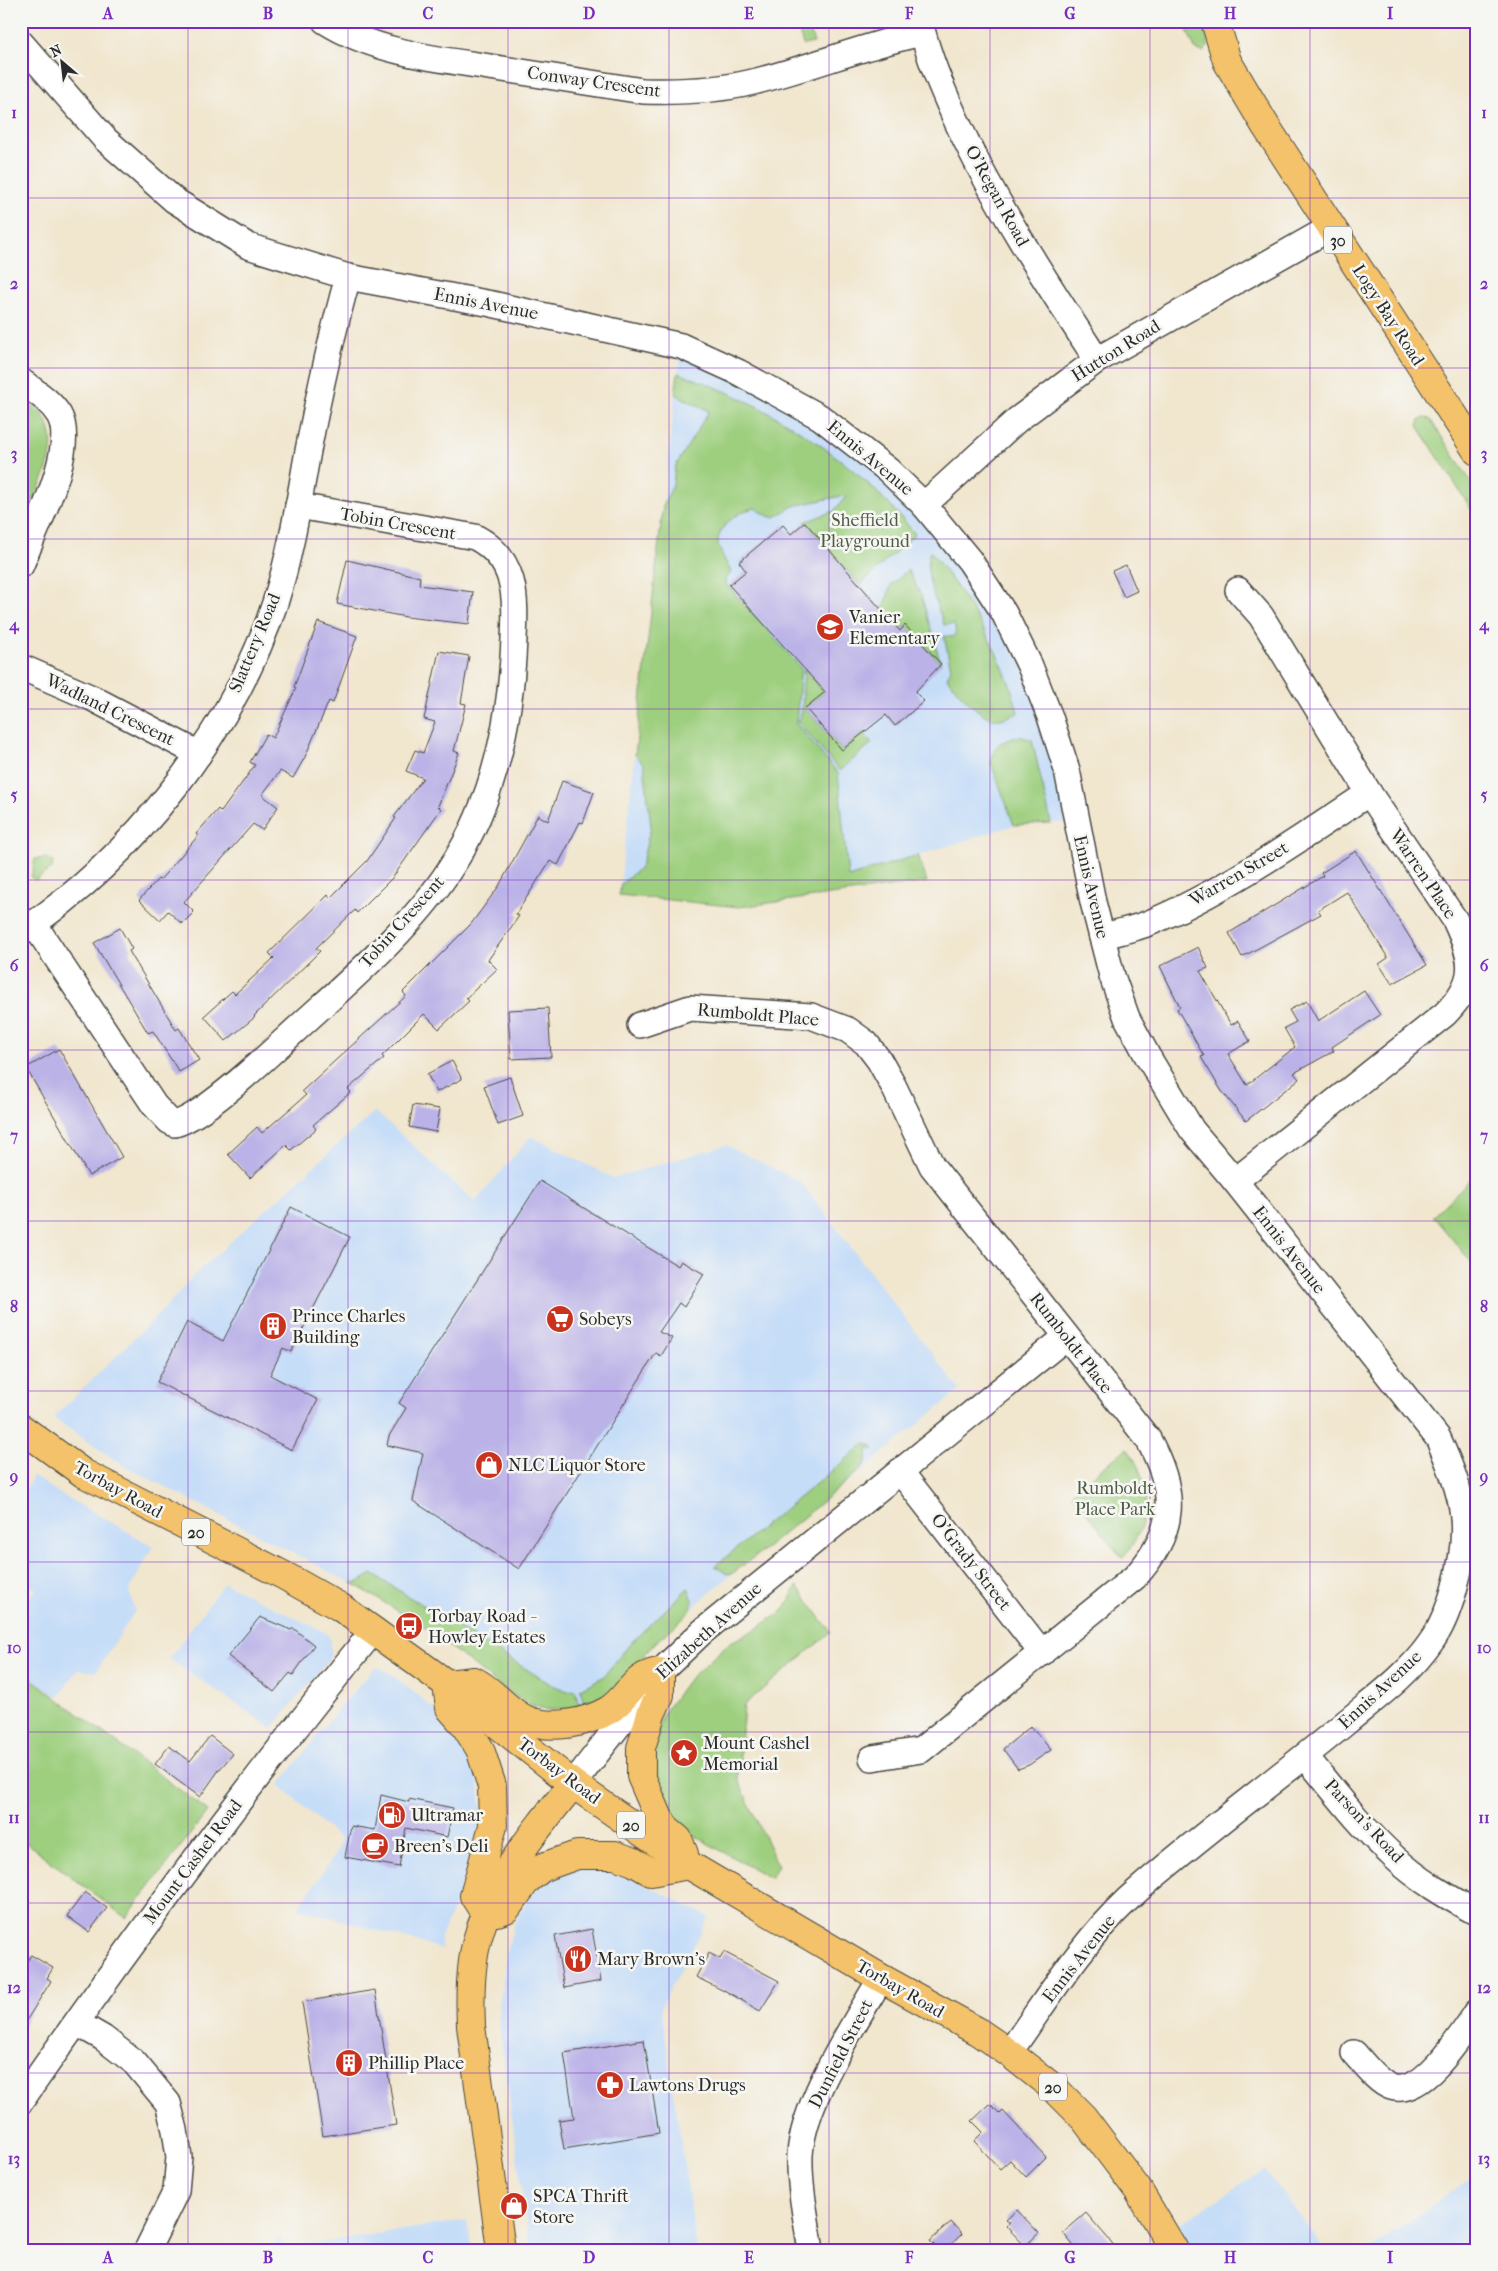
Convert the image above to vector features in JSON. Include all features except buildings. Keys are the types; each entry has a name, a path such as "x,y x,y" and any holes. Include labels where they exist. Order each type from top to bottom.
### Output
{"main road":[{"name":"Logy Bay Road","path":"1215,21 1227,61 1330,228 1477,451"},
{"name":"Torbay Road","path":"21,1428 83,1473 284,1576 340,1607 447,1684 573,1784 688,1865 881,1978 977,2031 1009,2053 1055,2089 1083,2117 1138,2190 1174,2250"},
{"path":"660,1672 660,1695 648,1721 641,1748 641,1776 659,1818 667,1830 678,1839 688,1865 651,1872 634,1862 615,1855 577,1855 543,1867 527,1880 506,1909 486,1915 474,1896 493,1826 492,1786 480,1749 464,1724 450,1708 447,1684 474,1681 524,1719 554,1724 578,1721 609,1710 643,1676 660,1672"},
{"name":"Elizabeth Avenue","path":"501,2250 480,2103 470,2002 473,1960 486,1915 499,1887 540,1823 573,1784"}],"street":[{"name":"Conway Crescent","path":"325,21 337,29 387,48 426,57 643,91 670,92 698,91 754,82 883,43 921,27"},
{"name":"O'Regan Road","path":"921,27 943,91 976,162 1022,245 1097,360"},
{"name":"Ennis Avenue","path":"21,43 105,140 174,200 248,246 348,277 492,304 681,346 738,372 820,417 888,470 924,505 975,568 1004,613 1030,666 1050,717 1067,770 1112,976 1128,1018 1148,1057 1192,1130 1235,1181 1438,1438 1454,1473 1465,1536 1459,1574 1442,1622 1431,1643 1378,1696 1306,1757 1171,1862 1120,1907 1086,1945 1009,2053"},
{"name":"Hutton Road","path":"924,505 1017,420 1097,360 1330,228"},
{"name":"Slattery Road","path":"27,928 72,896 105,866 145,823 199,754 236,692 265,630 276,599 298,506 316,409 348,277"},
{"path":"21,381 45,399 59,415 64,430 64,449 58,471 21,565"},
{"name":"Tobin Crescent","path":"27,928 154,1105 164,1117 175,1124 205,1107 269,1055 402,929 450,870 469,837 485,800 497,764 508,710 515,620 513,585 507,568 487,543 475,537 298,506"},
{"name":"Warren Place","path":"1235,1181 1445,1014 1460,998 1468,980 1470,960 1455,920 1369,793 1261,616 1238,590"},
{"name":"Wadland Crescent","path":"21,667 92,698 199,754"},
{"name":"Warren Street","path":"1102,937 1148,923 1199,898 1279,852 1369,793"},
{"name":"Rumboldt Place","path":"640,1025 690,1008 811,1016 848,1030 866,1043 879,1060 932,1166 1066,1338 1148,1439 1160,1460 1168,1484 1169,1508 1163,1536 1152,1559 1135,1577 920,1750 872,1758"},
{"name":"Elizabeth Avenue","path":"573,1784 660,1672 729,1609 1066,1338"},
{"name":"O'Grady Street","path":"900,1471 1042,1653"},
{"name":"Mount Cashel Road","path":"22,2099 120,1960 216,1831 374,1630"},
{"name":"Parson's Road","path":"1306,1757 1351,1812 1394,1858 1425,1881 1477,1913"},
{"name":"Dunfield Street","path":"811,2250 801,2183 800,2154 805,2131 825,2079 881,1978"},
{"path":"1354,2053 1384,2084 1393,2088 1404,2088 1438,2066 1477,2012"},
{"path":"76,2023 103,2038 134,2062 168,2103 180,2157 176,2191 147,2250"}],"shaded area":[{"name":"Vanier Elementary","path":"681,346 856,443 1004,613 1077,822 1014,825 919,855 927,882 739,907 619,895"},
{"path":"375,1111 475,1202 531,1136 613,1178 726,1145 801,1182 960,1390 733,1573 690,1610 637,1661 617,1685 600,1699 585,1707 559,1710 536,1708 526,1703 424,1627 378,1597 121,1464 53,1418 166,1307 193,1276"},
{"path":"33,1475 57,1492 153,1546 129,1591 135,1611 96,1672 78,1670 58,1697 21,1671 21,1608 36,1590 21,1576 21,1501"},
{"path":"224,1583 320,1630 327,1634 331,1641 331,1654 327,1662 272,1728 169,1659"},
{"path":"376,1667 388,1672 400,1681 434,1709 453,1728 477,1768 482,1819 458,1898 440,1939 442,1949 298,1908 334,1856 341,1840 279,1785 332,1717"},
{"path":"596,1866 626,1875 709,1917 661,2007 697,2250 530,2250 498,2015 507,1950 514,1925 525,1904 541,1884 568,1868"},
{"path":"1265,2169 1325,2250 1174,2250 1164,2234"},
{"path":"1477,2174 1477,2250 1369,2250"},
{"path":"467,2220 472,2250 272,2250 279,2236 285,2248"}],"green space":[{"path":"796,21 808,21 814,43 803,45"},
{"path":"1183,21 1200,21 1208,38 1208,47 1203,52 1195,49"},
{"name":"Sheffield Playground","path":"678,373 712,385 745,400 777,417 808,437 866,481 915,534 860,585 805,522 834,511 847,495 793,506 775,517 770,517 755,508 749,509 736,515 725,525 719,537 718,546 731,572 725,580 726,584 801,668 796,724 838,773 848,877 918,855 927,882 739,907 619,895 621,884 641,867 651,826 644,764 635,755 663,506 673,485 675,467 709,411 675,394"},
{"path":"21,397 42,414 49,427 52,441 47,469 21,522"},
{"path":"1424,418 1430,419 1477,491 1477,518 1418,426 1420,420"},
{"path":"930,551 970,607 994,648 1012,691 1018,713 999,719 985,715 970,704 947,678 951,669 944,636 953,637 956,632 954,624 944,625 934,598 928,569"},
{"path":"908,570 921,595 941,664 905,625 899,631 881,609 885,605 891,585"},
{"path":"804,669 825,692 805,708 842,750 864,733 872,743 840,771 798,723 802,711"},
{"path":"1019,736 1032,740 1051,823 1014,825 991,763 994,751 1000,743"},
{"path":"47,858 53,862 52,868 36,880 31,878 35,859"},
{"path":"1477,1173 1477,1269 1433,1216"},
{"path":"865,1444 872,1445 874,1449 868,1449 866,1462 859,1471 770,1545 733,1573 727,1574 715,1566"},
{"name":"Rumboldt Place Park","path":"1127,1448 1141,1475 1145,1489 1146,1504 1139,1532 1122,1558 1072,1493"},
{"path":"372,1574 552,1685 567,1691 575,1690 580,1708 548,1710 526,1703 497,1684 424,1627 352,1583 359,1582"},
{"path":"797,1586 831,1632 744,1705 738,1780 778,1866 770,1878 698,1838 676,1817 657,1784 655,1749 661,1717 686,1682 729,1643 756,1629 784,1610"},
{"path":"688,1588 692,1602 687,1614 659,1639 616,1686 585,1707 580,1689 603,1677 631,1643"},
{"path":"21,1671 208,1811 126,1918 21,1839"}],"place":[{"name":"Vanier Elementary","path":"830,627"},
{"name":"Sobeys","path":"560,1319"},
{"name":"Prince Charles Building","path":"273,1326"},
{"name":"NLC Liquor Store","path":"489,1465"},
{"name":"Torbay Road - Howley Estates","path":"409,1626"},
{"name":"Mount Cashel Memorial","path":"684,1753"},
{"name":"Ultramar","path":"392,1815"},
{"name":"Breen's Deli","path":"375,1846"},
{"name":"Mary Brown's","path":"578,1959"},
{"name":"Phillip Place","path":"349,2063"},
{"name":"Lawtons Drugs","path":"610,2085"},
{"name":"SPCA Thrift Store","path":"514,2206"}]}
